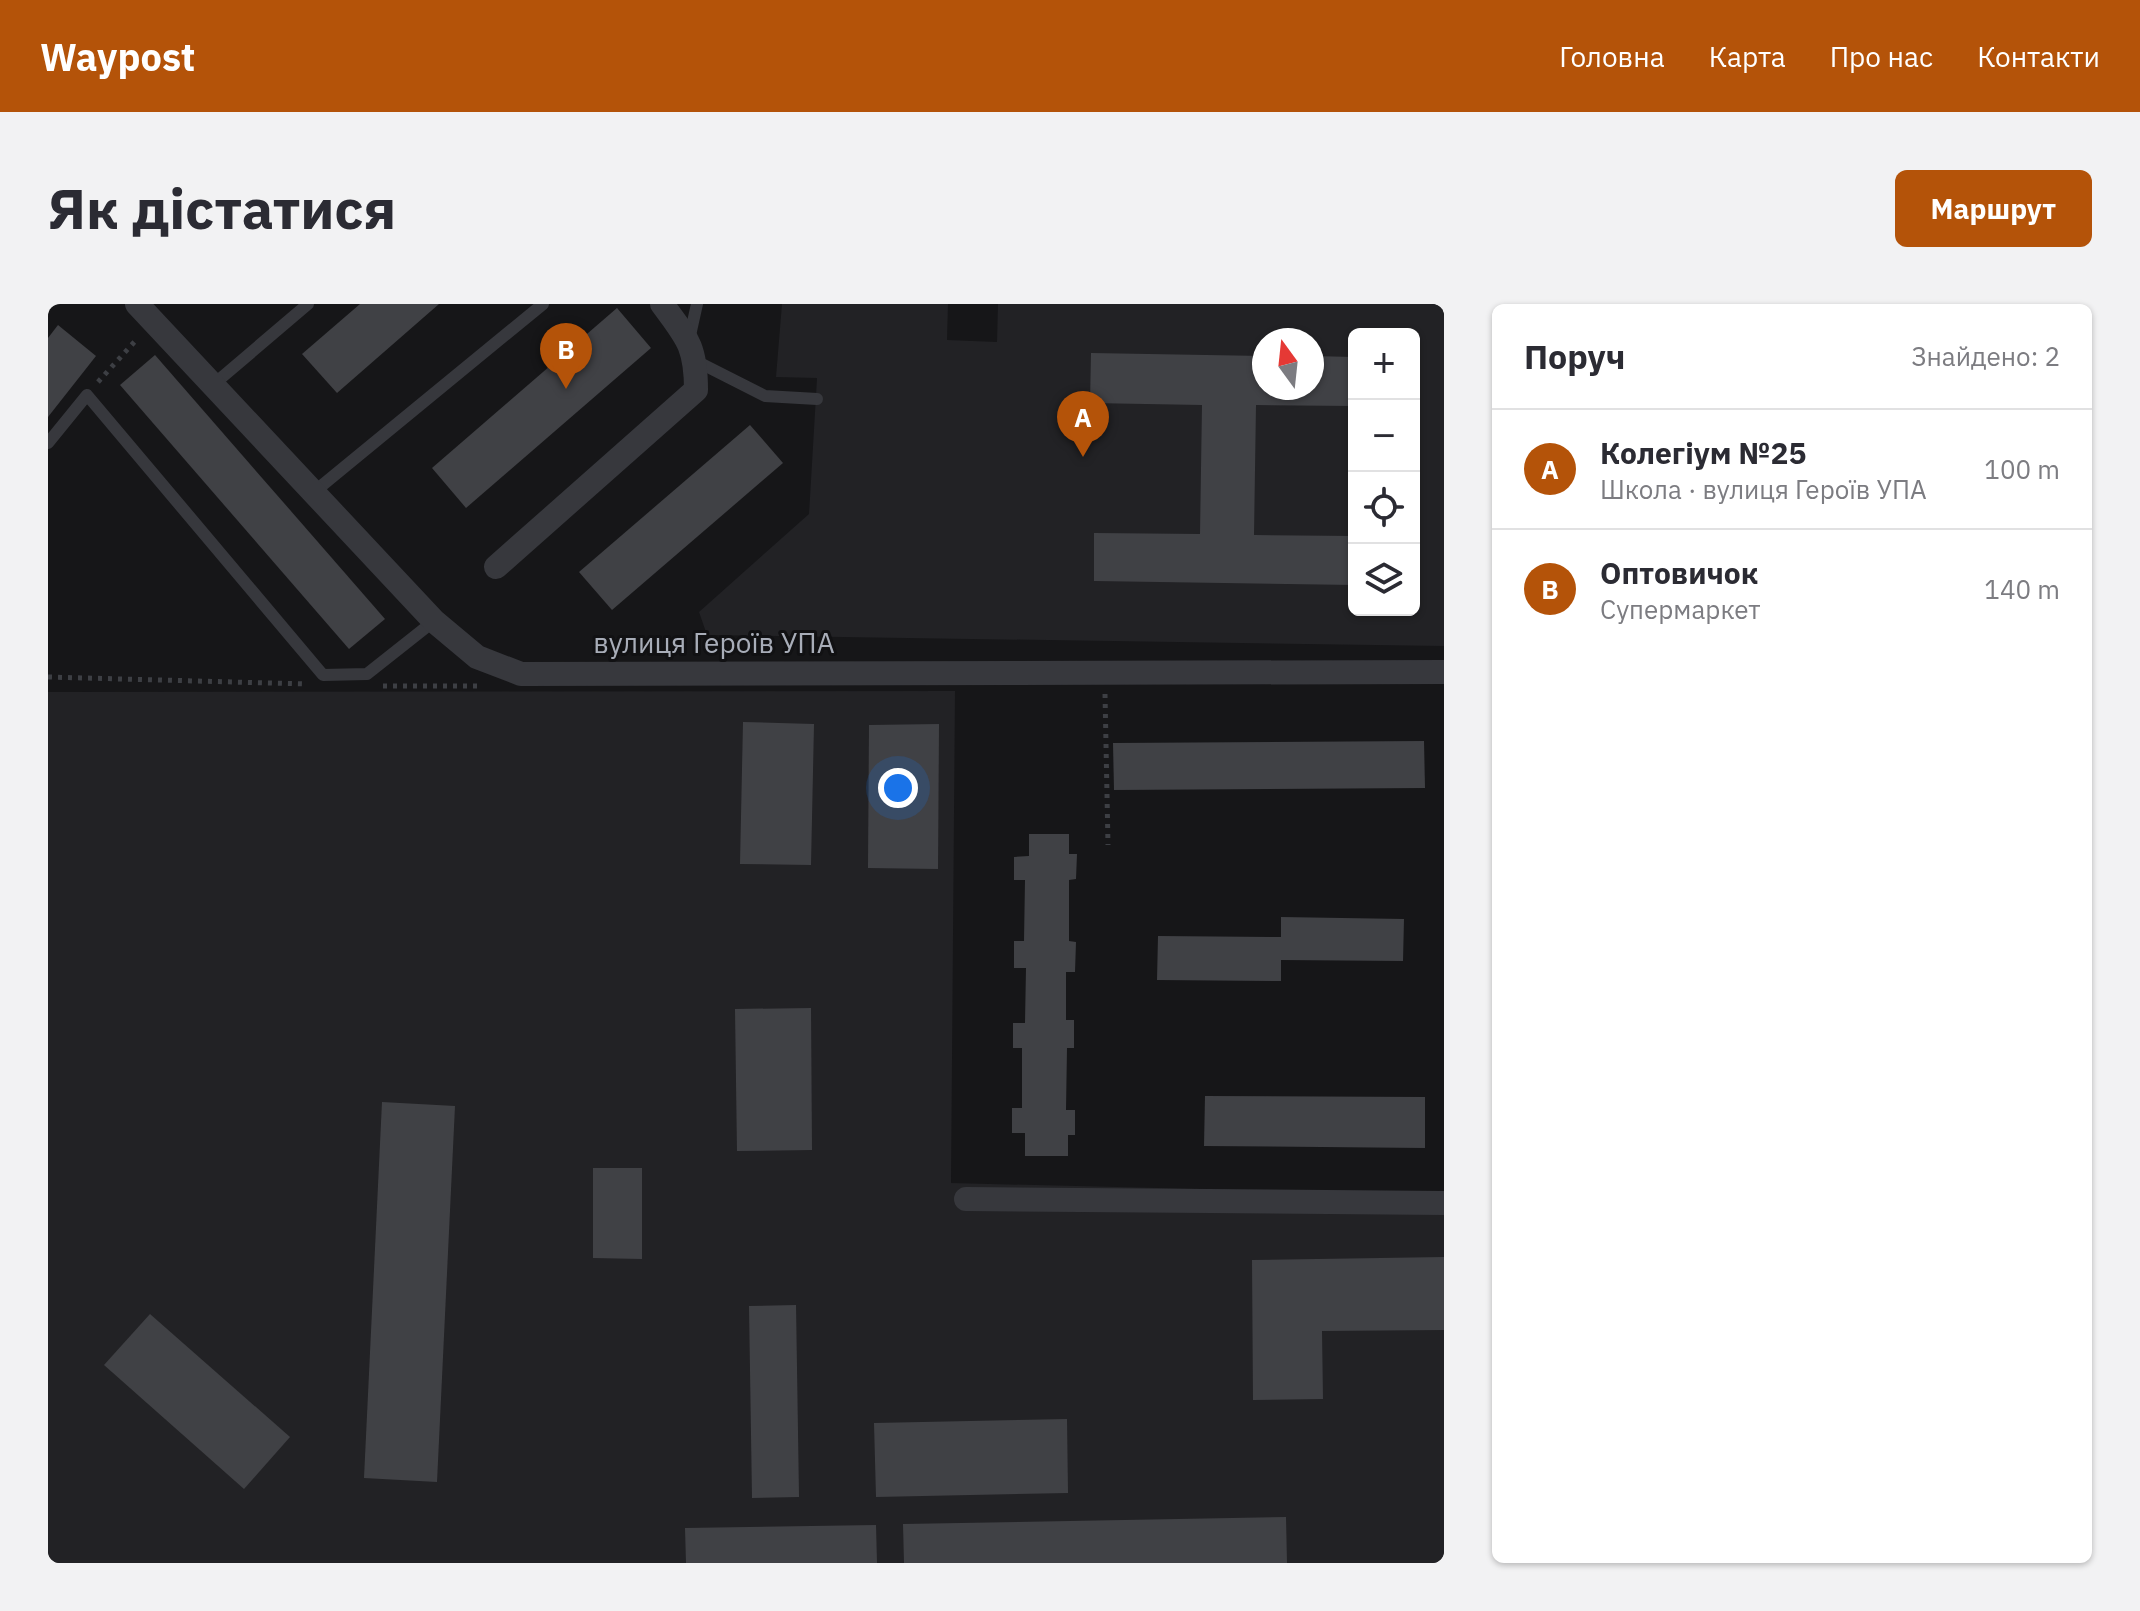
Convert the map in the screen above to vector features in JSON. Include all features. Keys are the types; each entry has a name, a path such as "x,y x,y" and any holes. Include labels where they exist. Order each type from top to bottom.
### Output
{"street":[{"path":"496,567 696,390 693,351 662,304"},
{"name":"вулиця Героїв УПА","path":"146,312 434,621 477,657 521,674 1444,672"},
{"path":"966,1199 1444,1203"}],"lane":[{"path":"214,384 308,304"},
{"path":"314,492 543,304"},
{"path":"697,304 693,351 765,396 817,399"},
{"path":"48,443 87,395 323,675 367,674 434,621"}],"path":[{"path":"87,395 146,312"},
{"path":"48,677 322,685 323,675"},
{"path":"1105,692 1108,845"}],"shaded area":[{"path":"782,304 948,304 947,340 997,342 998,304 1444,304 1444,646 707,635 699,612 809,514 817,378 776,377"},
{"path":"955,691 951,1183 1444,1195 1444,1563 48,1563 48,692"}],"building":[{"path":"360,304 439,304 337,393 302,354"},
{"path":"617,308 651,348 466,508 432,468"},
{"path":"58,325 96,356 48,417 48,338"},
{"path":"1091,353 1252,356 1252,400 1324,400 1324,356 1348,357 1348,406 1256,405 1254,535 1348,536 1348,585 1094,581 1094,533 1200,534 1202,405 1090,403"},
{"path":"155,355 385,619 349,649 120,385"},
{"path":"750,425 783,463 612,610 579,572"},
{"path":"743,722 814,724 811,865 740,864"},
{"path":"939,724 938,869 868,868 869,725"},
{"path":"1424,741 1425,788 1114,790 1113,743"},
{"path":"1029,834 1069,834 1069,854 1077,854 1076,879 1069,880 1069,941 1076,942 1075,972 1066,972 1066,1020 1074,1020 1074,1048 1067,1048 1066,1110 1075,1110 1075,1135 1068,1135 1068,1156 1025,1156 1025,1133 1012,1133 1012,1108 1022,1108 1022,1048 1013,1048 1013,1023 1025,1023 1026,968 1014,968 1014,941 1024,941 1025,880 1014,880 1014,857 1029,856"},
{"path":"1281,917 1404,919 1403,961 1281,960 1281,981 1157,980 1158,936 1281,937"},
{"path":"811,1008 812,1150 737,1151 735,1009"},
{"path":"1205,1096 1425,1097 1425,1148 1204,1146"},
{"path":"382,1102 455,1106 437,1482 364,1478"},
{"path":"593,1168 642,1168 642,1259 593,1258"},
{"path":"1444,1257 1444,1330 1322,1331 1323,1399 1253,1400 1252,1260"},
{"path":"796,1305 799,1497 752,1498 749,1306"},
{"path":"150,1314 290,1437 244,1489 104,1365"},
{"path":"1067,1419 1068,1493 876,1497 874,1423"},
{"path":"1286,1517 1287,1563 904,1563 903,1524"},
{"path":"876,1525 877,1563 686,1563 685,1528"}],"place":[{"name":"Оптовичок","path":"566,389"},
{"name":"Колегіум №25","path":"1083,457"}]}
